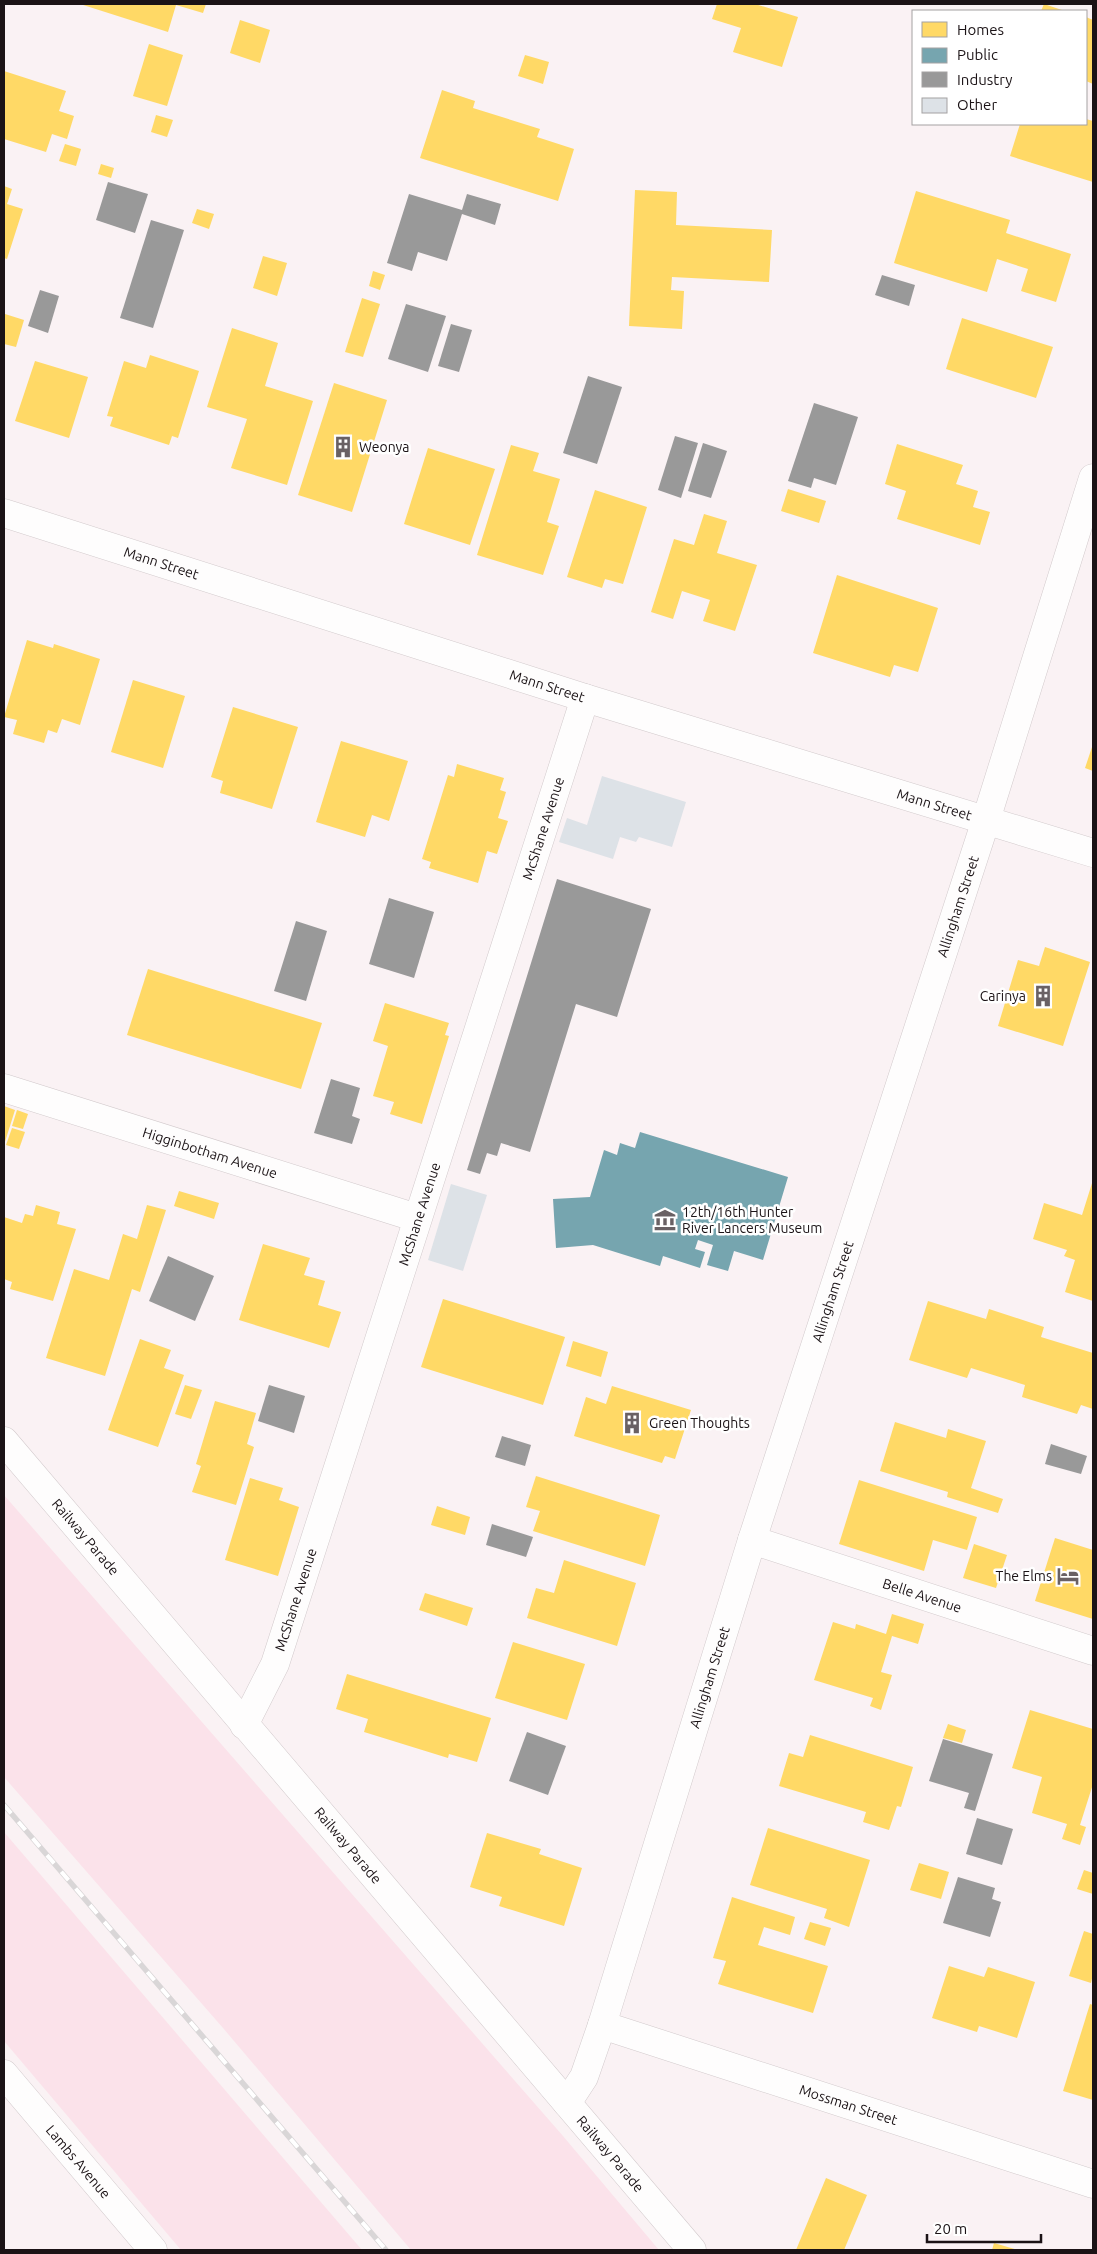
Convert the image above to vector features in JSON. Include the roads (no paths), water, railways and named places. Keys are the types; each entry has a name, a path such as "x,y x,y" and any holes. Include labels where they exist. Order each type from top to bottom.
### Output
{"street":[{"name":"Allingham Street","path":"567,2103 584,2077 602,2025 752,1540 986,820 1093,478"},
{"name":"Mann Street","path":"4,513 585,698 1093,853"},
{"name":"McShane Avenue","path":"244,1725 275,1664 585,698"},
{"name":"Higginbotham Avenue","path":"4,1088 417,1218"},
{"name":"Railway Parade","path":"4,1441 692,2250"},
{"name":"Belle Avenue","path":"752,1540 1093,1652"},
{"name":"Mossman Street","path":"602,2025 1093,2184"},
{"name":"Lambs Avenue","path":"4,2074 153,2250"}],"railway":[{"path":"4,1805 386,2250"}],"place":[{"name":"Weonya","path":"343,447"},
{"name":"Carinya","path":"1043,996"},
{"name":"12th/16th Hunter River Lancers Museum","path":"665,1220"},
{"name":"Green Thoughts","path":"632,1423"},
{"name":"The Elms","path":"1068,1576"}]}
